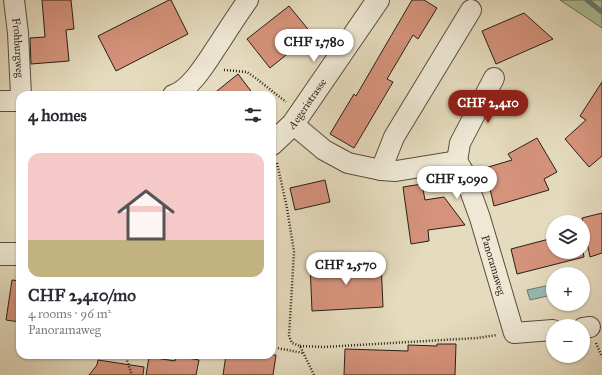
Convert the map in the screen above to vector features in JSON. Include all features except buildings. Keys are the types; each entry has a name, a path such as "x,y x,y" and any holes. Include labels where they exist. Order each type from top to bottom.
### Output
{"street":[{"name":"Frohburgweg","path":"14,0 18,33 21,91"},
{"path":"181,91 200,71 248,0"},
{"name":"Aegeristrasse","path":"276,147 292,115 378,0"},
{"path":"381,170 394,137 471,10"},
{"path":"292,115 324,150 348,163 381,170 396,171 456,161 460,143 494,78"},
{"path":"0,101 16,101"},
{"name":"Panoramaweg","path":"456,161 463,171 480,218 514,333"},
{"path":"0,254 16,254"},
{"path":"514,333 546,331"}],"path":[{"path":"200,71 227,70 247,72 257,79 269,91"},
{"path":"276,99 292,115"},
{"path":"276,160 287,208 294,252 289,336 292,343 300,346 324,347 477,338 514,333"},
{"path":"300,346 314,375"},
{"path":"276,348 303,353"},
{"path":"126,359 132,375"}],"green space":[{"path":"560,0 602,0 602,28"}],"water":[{"path":"546,286 546,296 530,300 527,290"}],"waterway":[{"path":"587,0 602,12"}]}
